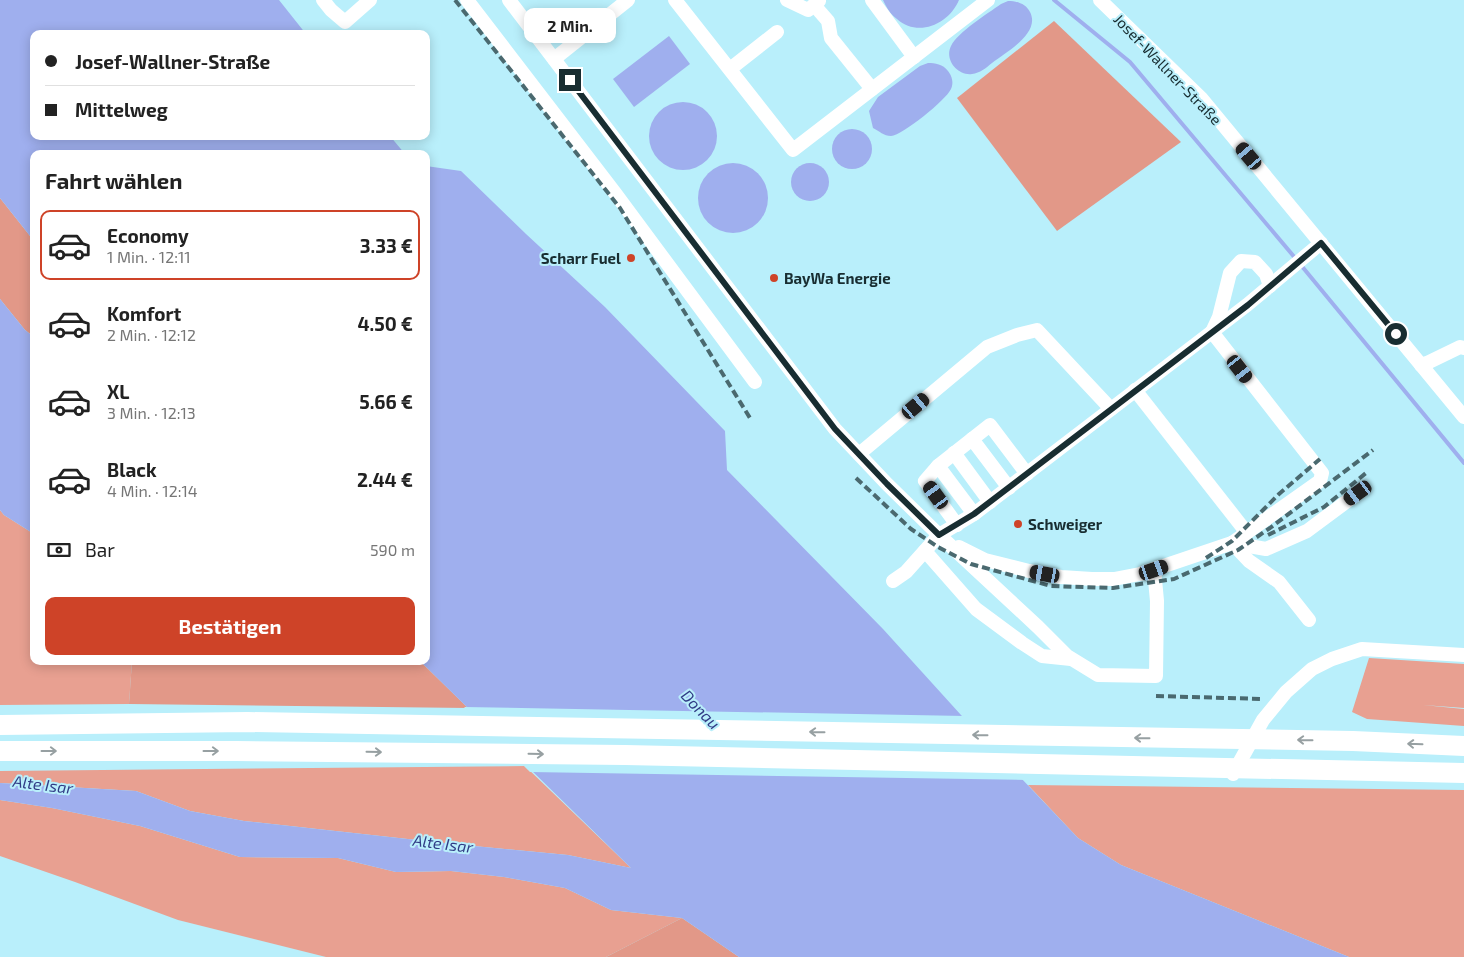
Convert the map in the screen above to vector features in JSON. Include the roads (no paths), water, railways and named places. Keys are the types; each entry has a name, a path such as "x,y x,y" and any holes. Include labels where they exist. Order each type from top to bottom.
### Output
{"highway":[{"path":"0,725 248,722 1353,741 1464,746"},
{"path":"0,751 246,751 635,756 1464,773"}],"street":[{"path":"323,0 345,22 370,0"},
{"path":"467,0 615,193 755,382"},
{"path":"509,0 835,429 939,535 1067,656 1098,675 1156,676 1157,601 1154,570"},
{"path":"554,59 628,0"},
{"path":"675,0 793,150 988,0"},
{"path":"787,0 808,10 817,2 828,21 831,38 872,89"},
{"path":"872,0 914,58"},
{"name":"Josef-Wallner-Straße","path":"1100,0 1201,98 1464,417"},
{"path":"730,69 778,32"},
{"path":"893,581 906,572 939,535 974,514 1009,488 1212,332 1321,243"},
{"path":"1212,332 1219,317 1230,273 1241,261 1255,262 1266,274 1270,286"},
{"path":"859,454 987,347 1017,334 1038,330 1111,409"},
{"path":"939,535 985,560 1061,577 1114,579 1154,570 1232,543 1320,481 1322,473 1212,332"},
{"path":"1421,365 1460,347 1464,348"},
{"path":"1136,390 1246,533"},
{"path":"957,525 925,480 938,466 990,425 1027,474"},
{"path":"972,439 1009,488"},
{"path":"954,453 990,502"},
{"path":"938,466 974,514"},
{"path":"1232,543 1266,549 1307,531 1358,493"},
{"path":"1232,543 1249,561 1279,582 1309,620"},
{"path":"925,551 976,609 1022,644 1042,656 1072,660"},
{"path":"1231,778 1263,720 1286,692 1312,669 1332,659 1362,649 1464,655"}],"water":[{"path":"0,0 279,0 303,30 30,30 30,140 393,140 402,150 30,150 30,236 0,198"},
{"path":"883,0 959,0 948,16 941,22 923,28 905,25 891,13"},
{"path":"1008,1 1021,4 1030,12 1032,20 1027,34 1013,48 980,71 967,74 957,70 949,57 951,46 973,23"},
{"path":"669,36 690,64 634,107 613,79"},
{"path":"928,63 941,65 949,73 952,84 947,94 924,116 897,134 886,135 873,128 869,111 878,97 920,66"},
{"path":"690,102 702,108 711,117 717,129 715,149 707,160 690,170 676,170 659,160 651,149 649,129 659,112 670,104"},
{"path":"848,129 856,129 863,132 869,138 872,149 869,160 863,166 856,169 848,169 841,166 835,160 832,153 832,145 835,138 841,132"},
{"path":"726,163 740,163 753,169 762,178 768,191 766,211 758,223 740,233 726,233 713,227 704,218 698,205 698,191 704,178 713,169"},
{"path":"810,163 824,168 829,182 824,196 810,201 796,196 791,182 796,168"},
{"path":"430,167 461,171 605,307 725,431 727,470 883,629 961,715 1078,838 1121,865 1349,957 739,957 682,918 611,910 565,888 504,877 451,871 396,872 338,858 240,857 140,826 52,808 0,800 0,783 136,791 190,811 244,821 568,855 631,868 424,665 430,665"},
{"path":"0,299 30,334 30,531 4,515 0,510"}],"waterway":[{"path":"1054,0 1130,62 1296,259"},
{"path":"1300,264 1464,463"}],"railway":[{"path":"455,0 620,208 750,418"},
{"path":"856,478 911,529 938,547 971,564 1051,586 1113,588 1174,579 1238,550 1373,450"},
{"path":"1206,558 1232,541 1279,494 1320,459"},
{"path":"1268,535 1324,507 1366,473"},
{"path":"1156,696 1263,699"}],"place":[{"name":"Scharr Fuel","path":"631,258"},
{"name":"BayWa Energie","path":"774,278"},
{"name":"Schweiger","path":"1018,524"}],"water label":[{"name":"Donau","path":"701,709"},
{"name":"Alte Isar","path":"43,784"},
{"name":"Alte Isar","path":"443,843"}]}
